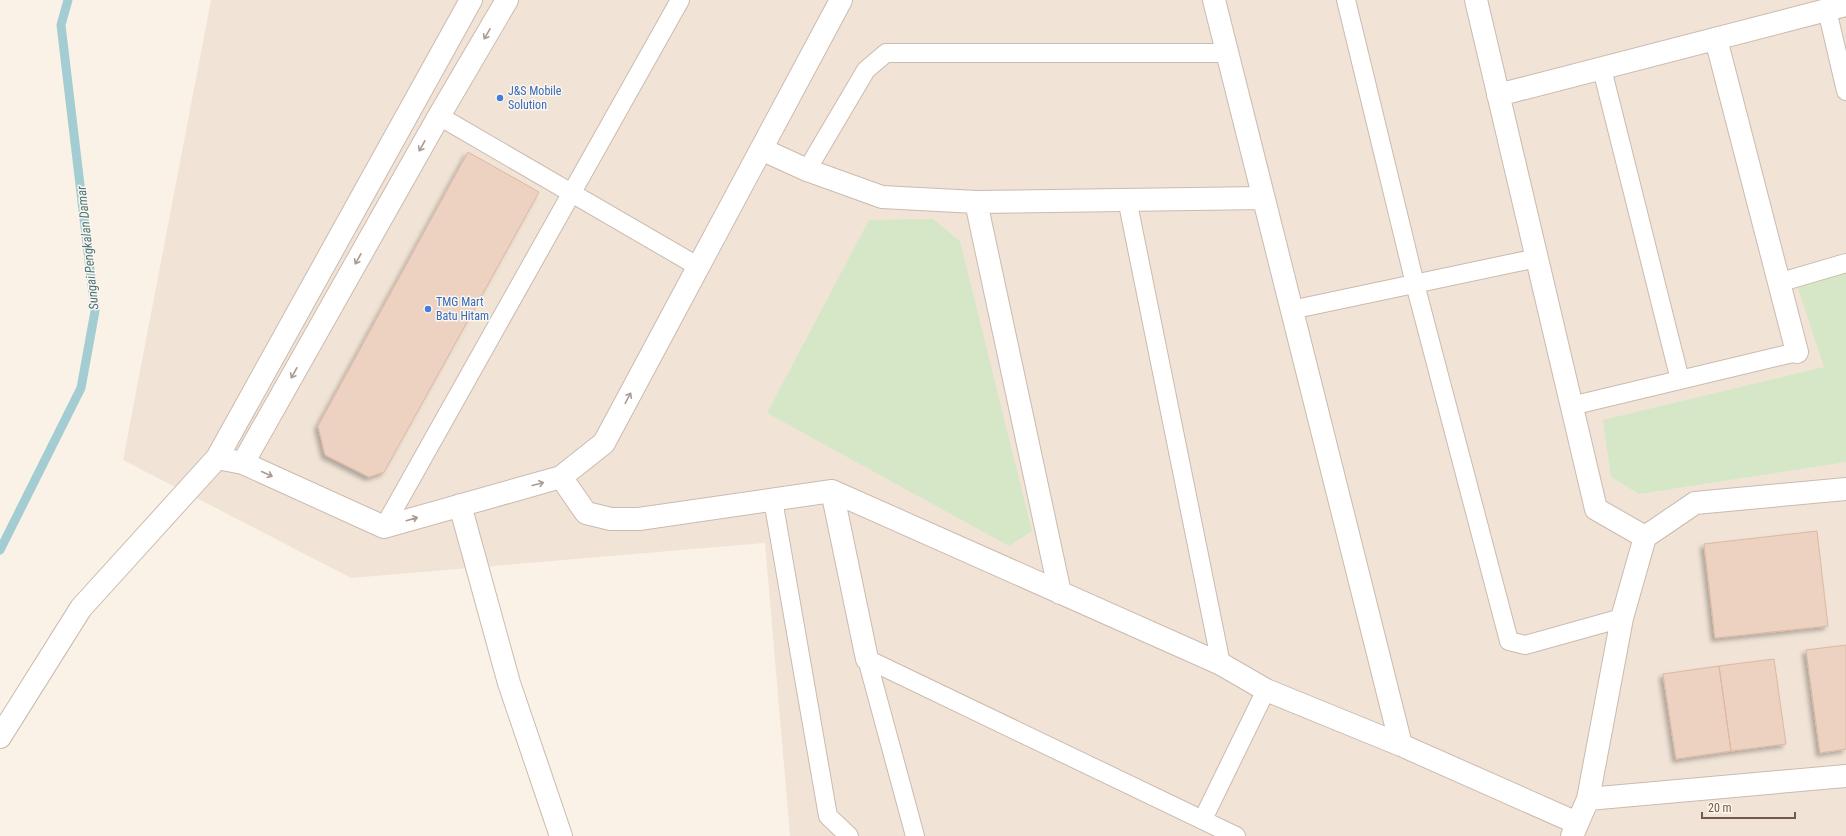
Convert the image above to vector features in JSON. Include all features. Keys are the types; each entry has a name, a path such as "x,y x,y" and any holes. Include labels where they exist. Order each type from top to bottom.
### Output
{"street":[{"path":"0,737 81,608 217,458 471,0"},
{"path":"243,463 439,116 507,0"},
{"path":"217,458 243,463 384,526 561,477 604,443 841,0"},
{"path":"1214,0 1400,745"},
{"path":"1476,0 1596,509 1645,537"},
{"path":"1498,96 1836,8"},
{"path":"1716,39 1797,352"},
{"path":"761,149 807,170 882,197 976,202 1127,198 1263,198"},
{"path":"976,202 1060,593"},
{"path":"561,477 586,513 611,519 639,519 832,491 1221,664 1266,690 1400,745 1574,830 1588,799 1622,618 1645,537 1695,503 1846,489"},
{"path":"832,491 867,659"},
{"path":"460,505 509,683 561,836"},
{"path":"1588,799 1846,776"}],"lane":[{"path":"384,526 680,0"},
{"path":"1346,0 1415,284 1509,641 1525,645 1622,618"},
{"path":"1836,8 1846,91"},
{"path":"807,170 866,70 886,53 1227,53"},
{"path":"1602,69 1680,380"},
{"path":"439,116 699,267"},
{"path":"1127,198 1221,664"},
{"path":"1291,310 1537,258"},
{"path":"1778,283 1846,263"},
{"path":"1571,406 1797,352"},
{"path":"774,500 828,816 849,836"},
{"path":"867,659 1236,836"},
{"path":"867,659 915,836"},
{"path":"1203,819 1266,690"}],"shaded area":[{"path":"211,0 1846,0 1846,836 790,836 765,543 351,578 123,460"}],"green space":[{"path":"933,219 960,241 1032,531 1009,546 767,413 869,220"},
{"path":"1846,273 1846,462 1639,494 1611,477 1603,420 1824,367 1797,285"}],"building":[{"name":"TMG Mart Batu Hitam","path":"468,152 539,192 384,472 369,477 325,455 318,426"},
{"path":"1817,531 1828,626 1715,638 1704,544"},
{"path":"1846,645 1846,749 1820,753 1806,650"},
{"path":"1774,659 1786,744 1731,751 1719,666"},
{"path":"1719,666 1731,751 1676,759 1663,674"}],"waterway":[{"name":"Sungai Pengkalan Damar","path":"0,550 81,388 95,311 61,25 68,0"}],"place":[{"name":"J&S Mobile Solution","path":"500,98"},
{"name":"TMG Mart Batu Hitam","path":"428,309"}]}
